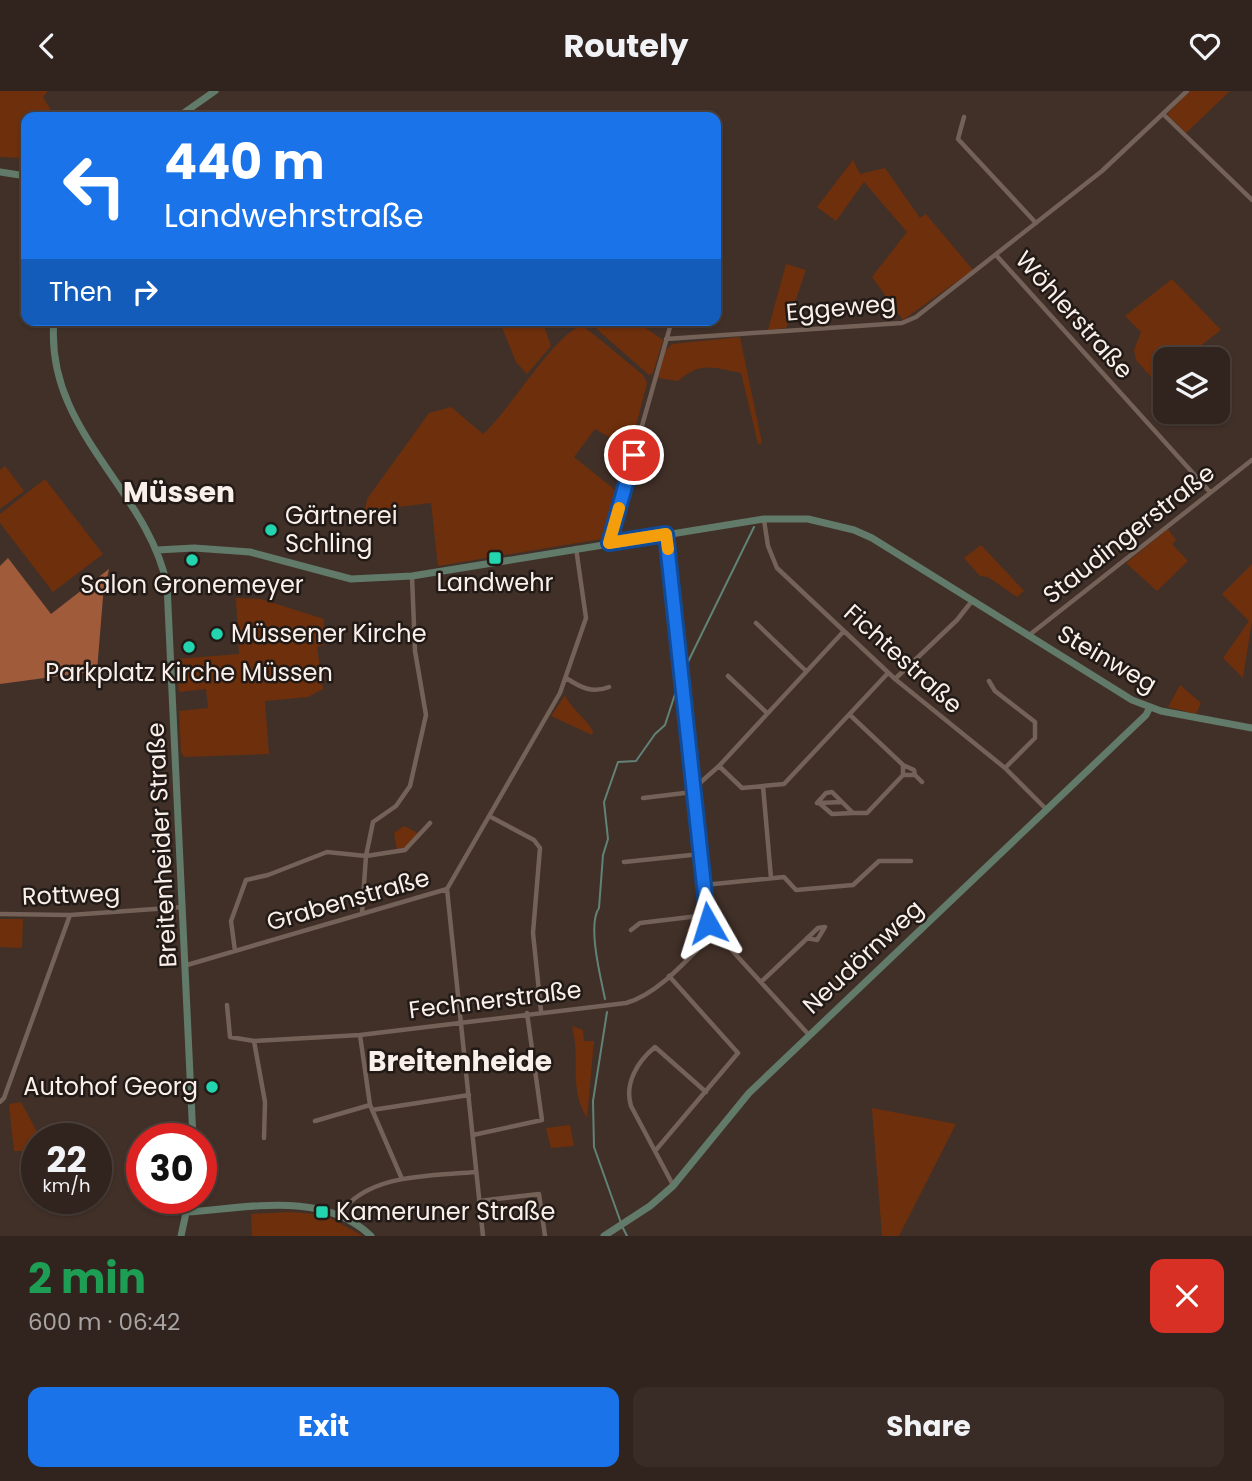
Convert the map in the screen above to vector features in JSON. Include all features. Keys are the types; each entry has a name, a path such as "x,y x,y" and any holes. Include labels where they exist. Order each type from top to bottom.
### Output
{"street":[{"path":"185,112 215,91"},
{"name":"Eggeweg","path":"666,339 902,323 916,317 1102,171 1187,91"},
{"path":"1163,114 1252,200"},
{"path":"964,117 958,139 1036,223"},
{"path":"0,172 21,175"},
{"name":"Wöhlerstraße","path":"996,255 1210,492"},
{"name":"Breitenheider Straße","path":"54,326 56,364 67,402 85,439 137,514 163,565 169,602 192,1123"},
{"path":"609,543 670,326"},
{"name":"Staudingerstraße","path":"1028,636 1252,460"},
{"name":"Steinweg","path":"157,550 194,548 250,552 351,579 412,576 764,519 807,519 854,530 1105,685 1150,707 1204,721 1252,728"},
{"name":"Fichtestraße","path":"764,519 768,547 777,568 888,673 1005,768 1046,809"},
{"path":"666,534 707,915 714,933 809,1035"},
{"name":"Grabenstraße","path":"187,965 447,889 560,694 586,618 576,548"},
{"path":"362,913 366,856 373,822 396,806 410,786 426,715 415,651 412,576"},
{"path":"895,679 957,620 972,601"},
{"path":"756,623 806,671"},
{"path":"692,784 701,782 719,766 844,631"},
{"path":"719,766 742,788 784,784 888,673"},
{"path":"728,676 767,713"},
{"path":"566,678 589,690 600,691 609,687"},
{"path":"989,681 995,691 1035,722 1035,739 1005,768"},
{"name":"Neudörnweg","path":"604,1236 673,1185 750,1093 1146,715 1150,707"},
{"path":"850,715 903,765 914,770 922,782"},
{"path":"818,802 836,814 867,813 903,775 903,765"},
{"path":"903,775 915,775"},
{"path":"763,786 771,878"},
{"path":"643,798 693,792"},
{"path":"818,802 826,793 832,792 853,813"},
{"path":"818,802 843,802"},
{"path":"836,803 836,814"},
{"path":"491,817 534,840 540,848 533,933 541,1011"},
{"path":"235,951 231,922 246,880 268,875 327,852 366,856 405,850 430,823"},
{"path":"624,862 701,854"},
{"path":"704,885 784,877 796,890 853,885 879,861 911,861"},
{"path":"447,889 463,1021 482,1236"},
{"name":"Rottweg","path":"0,914 69,915 184,907"},
{"path":"0,1102 4,1098 69,915"},
{"path":"631,930 640,923 707,915"},
{"name":"Fechnerstraße","path":"254,1041 360,1035 635,1001 669,976 714,933"},
{"path":"761,982 807,938"},
{"path":"655,1151 736,1059 738,1051 669,976"},
{"path":"227,1005 230,1037 254,1041 265,1102 264,1138"},
{"path":"473,1135 542,1120 527,1013"},
{"path":"360,1035 371,1107 402,1179"},
{"path":"673,1185 631,1106 629,1093 632,1075 652,1048 657,1048 706,1092"},
{"path":"315,1121 371,1107 469,1095"},
{"path":"340,1214 354,1198 402,1179 476,1172"},
{"path":"479,1201 539,1194 545,1236"},
{"path":"217,1210 314,1207 340,1214 371,1236"},
{"path":"181,1236 186,1214"}],"shaded area":[{"path":"0,91 48,91 43,97 52,112 21,112 21,158 0,157"},
{"path":"1190,91 1230,91 1186,133 1167,114"},
{"path":"853,160 860,174 885,168 920,218 926,214 973,270 903,320 872,277 907,232 864,182 836,221 817,207"},
{"path":"786,264 806,270 786,328 768,330"},
{"path":"1172,279 1221,330 1199,347 1153,347 1153,379 1136,360 1134,350 1141,332 1125,316"},
{"path":"501,326 544,326 551,346 527,374 516,362"},
{"path":"583,326 643,375 647,383 630,449 595,429 574,457 620,494 607,538 438,566 431,503 365,511 367,499 429,413 451,407 483,434 545,358 570,332"},
{"path":"593,326 643,326 663,340 653,373 649,375"},
{"path":"740,337 762,443 758,444 741,373 701,368 678,381 658,378 665,351 672,344"},
{"path":"5,466 24,491 0,509 0,470"},
{"path":"45,479 103,554 53,592 0,523 0,514"},
{"path":"1168,529 1176,540 1172,544 1188,561 1157,591 1126,563"},
{"path":"981,545 1024,591 1017,597 988,577 980,576 964,558"},
{"path":"8,558 51,614 109,569 103,597 97,671 0,684 0,566"},
{"path":"1252,564 1252,620 1243,678 1223,658 1249,621 1222,594"},
{"path":"236,598 261,599 324,619 323,645 317,647 323,689 308,697 265,701 269,754 184,757 181,752 179,711 208,708 206,689 179,692 176,659 239,654"},
{"path":"1180,685 1201,703 1196,714 1168,707"},
{"path":"565,695 590,726 592,735 551,716"},
{"path":"404,826 418,833 406,847 397,850 394,833"},
{"path":"0,919 23,919 22,948 0,947"},
{"path":"572,1026 583,1030 584,1041 594,1041 587,1118 581,1107 576,1084"},
{"path":"21,1102 32,1123 21,1123 21,1151 14,1151 9,1104"},
{"path":"872,1108 956,1124 899,1236 882,1236"},
{"path":"570,1125 574,1146 551,1148 546,1128"},
{"path":"292,1212 325,1215 363,1236 252,1236 251,1214"}],"waterway":[{"path":"685,668 754,527"},
{"path":"605,999 594,927 599,908 603,855 608,839 604,802 618,762 636,761 655,734 665,725 677,688"},
{"path":"607,1012 593,1101 594,1147 621,1223"},
{"path":"623,1228 627,1236"}],"slow traffic":[{"path":"619,508 609,543 666,534 668,549"}],"place":[{"name":"Gärtnerei Schling","path":"271,530"},
{"name":"Landwehr","path":"495,558"},
{"name":"Salon Gronemeyer","path":"192,560"},
{"name":"Müssener Kirche","path":"217,634"},
{"name":"Parkplatz Kirche Müssen","path":"189,647"},
{"name":"Autohof Georg","path":"212,1087"},
{"name":"Kameruner Straße","path":"322,1212"}],"district":[{"name":"Müssen","path":"179,492"},
{"name":"Breitenheide","path":"460,1061"}],"route":[{"path":"634,455 609,543 666,534 708,923"}]}
